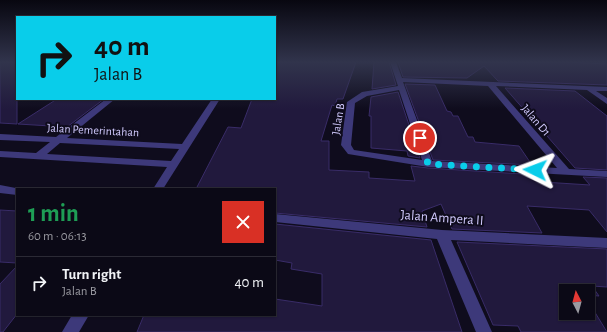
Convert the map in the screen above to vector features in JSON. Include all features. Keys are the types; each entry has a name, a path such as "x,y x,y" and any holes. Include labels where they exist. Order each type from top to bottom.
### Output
{"street":[{"path":"399,77 428,164 607,174"},
{"path":"401,84 490,84 607,89"},
{"name":"Jalan B","path":"401,84 365,94 354,99 352,102 346,145 351,152 355,154 428,164"},
{"name":"Jalan D1","path":"490,84 565,172"},
{"path":"588,88 607,102"},
{"path":"38,156 110,100"},
{"path":"159,188 215,100"},
{"name":"Jalan Pemerintahan","path":"0,137 186,147"},
{"path":"0,154 174,164"},
{"path":"0,189 16,191"},
{"name":"Jalan Ampera II","path":"276,218 442,235 607,243"},
{"path":"442,235 484,332"},
{"path":"70,332 80,316"}],"building":[{"path":"0,77 16,77 17,124 0,123"},
{"path":"276,77 351,77 343,99 337,99 335,106 332,105 321,141 329,141 329,170 369,172 369,178 415,181 411,166 538,175 543,182 590,185 583,177 607,178 607,232 589,210 527,206 542,233 452,229 441,204 422,211 427,227 276,213 276,188 197,188 228,127 241,128 252,100 276,100"},
{"path":"373,77 394,77 396,85 372,89"},
{"path":"495,77 607,77 607,85 498,81"},
{"path":"405,84 435,85 447,111 451,112 453,116 458,116 468,137 473,137 475,142 519,146 532,165 433,160"},
{"path":"505,88 575,91 607,116 607,170 575,168"},
{"path":"398,92 420,158 408,156 407,151 371,148 371,116 369,116 371,97"},
{"path":"55,100 103,100 67,127 18,124"},
{"path":"0,210 16,211 16,263 0,262"},
{"path":"276,224 431,240 462,332 137,332 144,316 276,316 276,299 322,306 322,274 291,269 292,263 276,260"},
{"path":"457,242 607,249 607,287 595,286 595,284 559,284 559,320 595,320 595,312 607,332 521,332 518,326 493,325"},
{"path":"16,267 16,315 3,332 0,332 0,284"},
{"path":"595,290 599,296 595,296"}],"route":[{"path":"420,138 428,164 535,170"}]}
